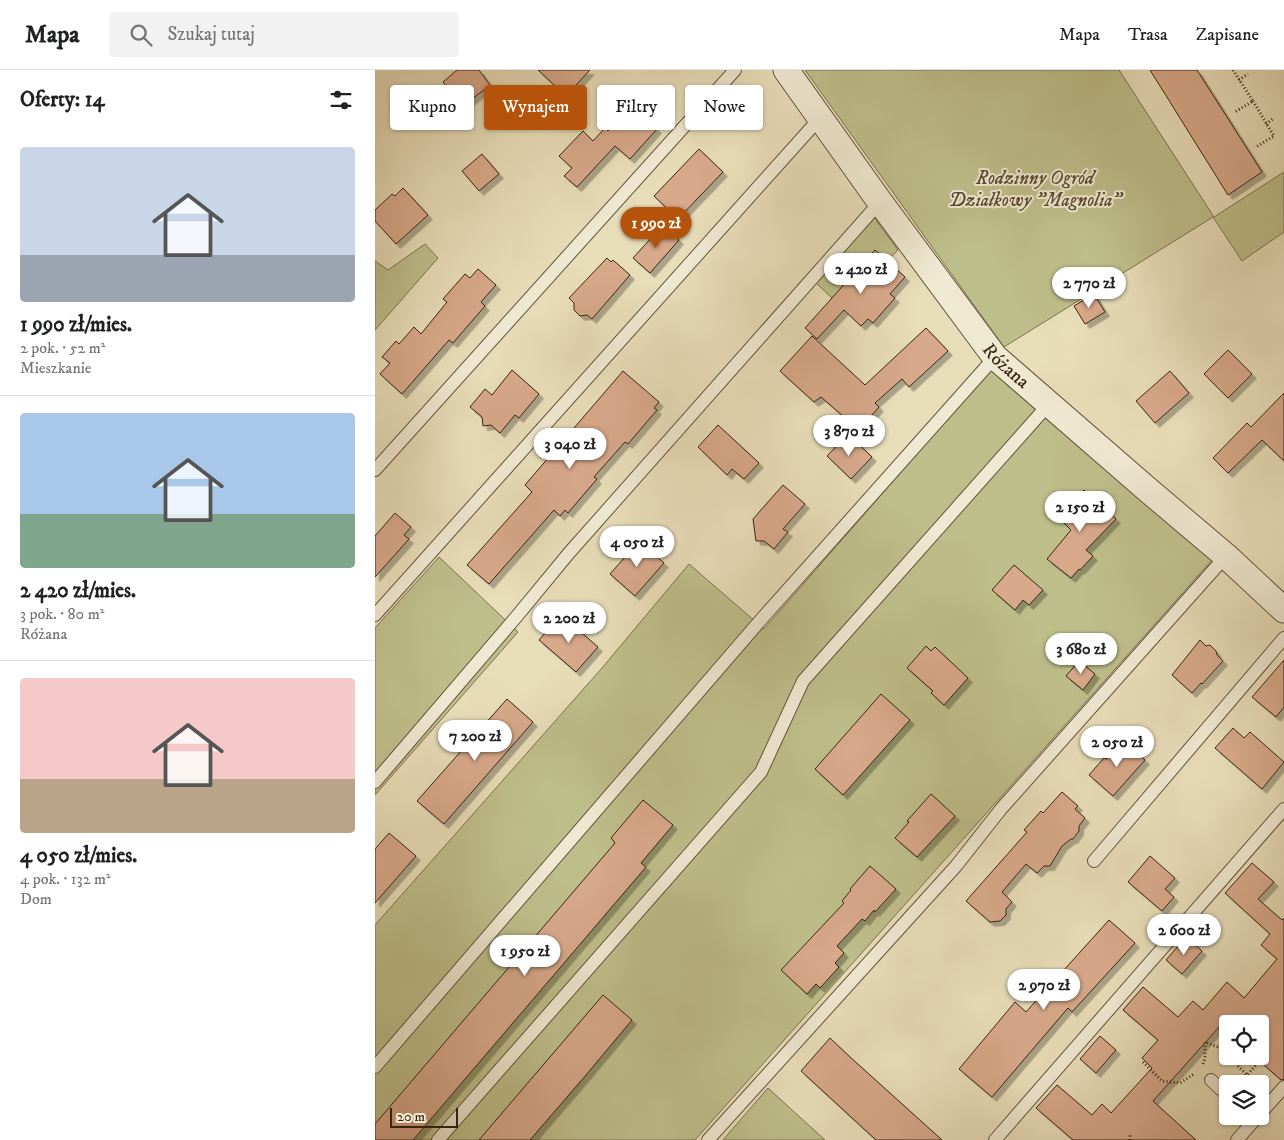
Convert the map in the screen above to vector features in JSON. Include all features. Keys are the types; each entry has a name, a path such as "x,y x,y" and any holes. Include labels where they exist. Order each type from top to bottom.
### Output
{"street":[{"name":"Różana","path":"785,70 995,357 1226,556 1284,610"}],"lane":[{"path":"375,470 735,70"},
{"path":"375,615 820,118"},
{"path":"375,782 569,553 880,202"},
{"path":"375,1067 759,622 995,357"},
{"path":"438,1140 761,772 803,681 1049,404"},
{"path":"708,1140 956,866 1001,809 1226,556"},
{"path":"1094,861 1284,638"},
{"path":"995,1140 1284,809"},
{"path":"1211,1080 1219,1088"},
{"path":"1269,1103 1284,1087"},
{"path":"1237,1140 1249,1125"}],"path":[{"path":"1233,70 1274,136 1257,147"},
{"path":"1239,80 1248,74"},
{"path":"1235,112 1253,101"},
{"path":"1266,124 1275,118"},
{"path":"1143,1062 1162,1081 1180,1083 1201,1070 1205,1058 1205,1042 1219,1048"},
{"path":"1237,1065 1246,1075"},
{"path":"1248,1075 1256,1065"},
{"path":"1130,1135 1130,1140"}],"green space":[{"name":"Rodzinny Ogród Działkowy \"Magnolia\"","path":"805,70 1119,70 1214,217 1284,172 1284,232 1242,261 1213,217 1004,347"},
{"path":"874,217 898,250 887,261 832,298 816,283"},
{"path":"425,244 438,258 375,330 375,261 388,270"},
{"path":"992,368 1213,559 695,1140 375,1140 375,925 602,668 689,564 764,629"},
{"path":"439,557 518,632 375,795 375,628"},
{"path":"768,1088 825,1140 723,1140"}],"building":[{"path":"457,70 479,70 490,85 484,85 484,90 474,98 474,85 445,85 443,82"},
{"path":"538,70 590,70 576,85 554,85"},
{"path":"1150,70 1197,70 1262,172 1228,195"},
{"path":"603,130 656,130 630,159 615,146 577,187 564,176 572,168 559,156 583,131 593,141"},
{"path":"699,149 723,172 678,219 654,196"},
{"path":"482,154 499,174 479,191 462,171"},
{"path":"403,188 428,215 396,244 375,221 375,210 392,194 395,196"},
{"path":"663,225 679,240 650,273 633,258"},
{"path":"875,250 905,277 890,294 895,298 873,323 868,319 861,326 844,310 817,339 805,328"},
{"path":"607,258 611,262 613,260 630,275 592,319 587,315 580,316 574,310 574,303 569,298"},
{"path":"478,269 496,285 481,302 485,306 453,343 449,340 402,394 380,374 390,363 382,357 396,341 399,344 414,327 421,334 447,302 443,299 465,274 470,278"},
{"path":"1094,294 1105,312 1085,324 1074,306"},
{"path":"926,328 948,351 909,387 902,379 875,403 879,407 859,430 821,397 814,402 780,371 812,336 865,385"},
{"path":"1228,350 1252,374 1228,398 1204,374"},
{"path":"512,370 539,394 519,418 515,415 500,433 491,425 483,426 482,417 470,407 485,389 492,395"},
{"path":"623,371 659,402 654,408 657,410 628,444 625,442 594,477 597,479 568,513 565,510 560,516 554,510 489,584 467,565 532,492 525,485"},
{"path":"1170,371 1189,393 1155,423 1136,401"},
{"path":"1284,393 1284,461 1262,440 1228,473 1213,458 1247,423 1251,427"},
{"path":"718,425 759,463 744,479 732,469 727,475 698,447"},
{"path":"848,434 872,457 851,479 827,456"},
{"path":"783,485 805,504 783,529 788,532 774,549 764,541 756,541 753,519"},
{"path":"1084,490 1116,519 1086,550 1093,556 1071,578 1047,559 1071,530 1058,517"},
{"path":"395,513 411,527 404,535 409,539 375,577 375,536"},
{"path":"639,541 664,563 635,596 610,574"},
{"path":"1014,565 1043,590 1029,605 1023,600 1015,610 992,590"},
{"path":"561,615 598,647 576,672 539,640"},
{"path":"1200,640 1206,646 1210,645 1223,661 1192,693 1172,675"},
{"path":"926,646 931,651 935,647 968,678 944,705 931,693 933,691 907,668"},
{"path":"1284,660 1284,707 1276,717 1252,697"},
{"path":"1079,661 1095,674 1083,690 1066,676"},
{"path":"881,694 910,720 843,795 815,769"},
{"path":"507,699 533,722 444,824 417,801"},
{"path":"1233,728 1244,738 1250,732 1284,762 1262,789 1215,748"},
{"path":"1123,740 1145,760 1113,796 1089,775 1104,758 1107,759"},
{"path":"1062,792 1078,806 1075,809 1085,818 1079,826 1079,831 1073,839 1062,846 1050,866 1044,866 1037,873 1026,864 1002,892 1012,902 1006,909 1006,915 1000,921 990,922 966,901 1027,832 1024,830"},
{"path":"931,794 955,816 917,857 895,838"},
{"path":"643,800 673,825 641,863 646,867 413,1140 375,1140 375,1124 615,843 611,838"},
{"path":"389,833 416,856 375,903 375,849"},
{"path":"1150,856 1175,878 1165,889 1174,897 1162,911 1128,882"},
{"path":"1252,863 1274,882 1258,899 1282,920 1284,918 1284,1079 1281,1080 1264,1065 1269,1065 1269,1015 1219,1015 1219,1027 1153,1101 1196,1140 1073,1140 1036,1108 1057,1085 1092,1115 1102,1104 1111,1113 1152,1068 1142,1058 1158,1040 1123,1010 1143,987 1178,1017 1193,1001 1203,1010 1227,982 1244,998 1277,959 1261,945 1270,934 1225,893"},
{"path":"870,866 896,889 865,921 862,919 837,946 844,953 835,963 839,967 820,988 816,984 807,994 781,970 844,903 842,901 850,889"},
{"path":"1109,920 1135,943 1072,1012 1068,1008 992,1097 959,1069 1015,1002 1026,1012"},
{"path":"1186,937 1202,951 1182,974 1166,960"},
{"path":"603,995 632,1020 586,1075 530,1140 479,1140"},
{"path":"1100,1036 1116,1050 1096,1073 1080,1059"},
{"path":"830,1038 942,1140 876,1140 801,1071"}]}
